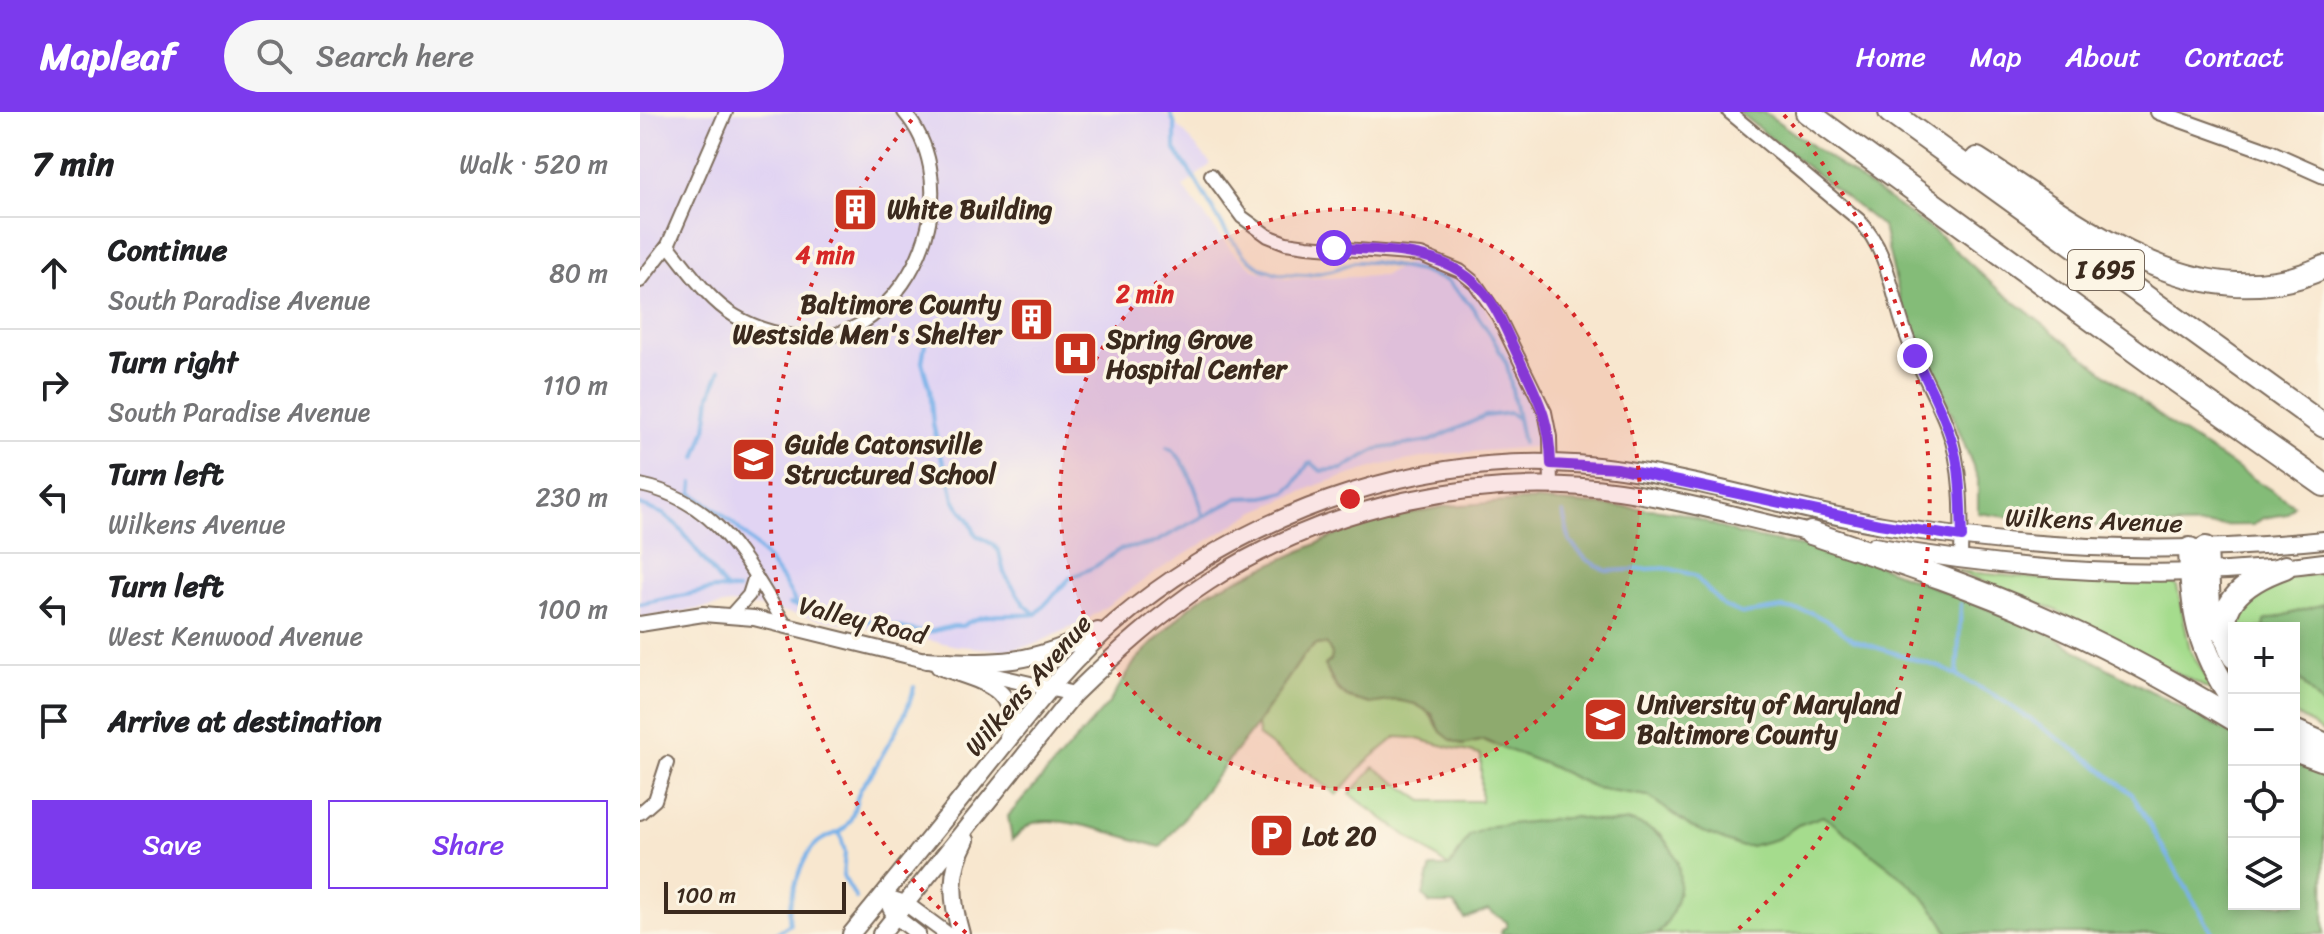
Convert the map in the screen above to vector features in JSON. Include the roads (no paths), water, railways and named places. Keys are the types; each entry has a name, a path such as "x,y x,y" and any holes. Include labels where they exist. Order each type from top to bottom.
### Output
{"highway":[{"name":"I 695","path":"1807,112 2080,312 2324,485"},
{"name":"I 695","path":"1890,112 2324,426"},
{"path":"1904,112 2077,225 2162,268 2190,277 2248,285 2276,284 2306,276 2324,267"},
{"path":"1811,533 1935,575 2038,616 2133,660 2228,715"},
{"path":"2198,548 2199,634 2208,660 2230,694"},
{"path":"2228,637 2225,627 2229,607 2241,590 2285,567"},
{"path":"2198,571 2213,630 2228,663"},
{"path":"2300,741 2324,760"}],"main road":[{"name":"Wilkens Avenue","path":"851,934 1050,689 1114,624 1155,591 1239,538 1282,518 1333,498 1426,473 1512,464 1617,468 1879,524 1962,537 2091,547 2198,548 2324,540"},
{"name":"Wilkens Avenue","path":"881,934 1074,694 1128,642 1170,608 1210,581 1290,538 1340,519 1430,495 1513,486 1616,491 1875,547 2090,571 2198,571 2324,562"},
{"path":"926,660 988,664 1021,661 1059,650 1114,624"},
{"path":"926,660 1000,691 1008,700 1011,711 1012,721 1006,743"},
{"path":"961,934 953,905 954,870 959,854 985,806"}],"street":[{"path":"640,281 668,245 726,112"},
{"path":"668,245 716,301 734,316 760,328 789,335 816,336 856,326 873,315 908,276 927,232 932,183 930,159 923,139 904,112"},
{"path":"1729,112 1859,220 1882,252 1906,337 1948,428 1953,446 1958,467 1961,559"},
{"path":"2158,112 2270,152 2324,176"},
{"path":"1211,175 1242,217 1268,236 1307,246 1421,255 1460,271 1475,283 1488,297 1545,412 1550,437 1551,486"},
{"path":"640,485 683,501 739,547 786,626"},
{"path":"731,615 749,595 755,576"},
{"name":"Valley Road","path":"640,624 703,614 731,615 1074,694"},
{"path":"640,813 655,800 667,763"},
{"path":"883,896 900,910 947,934"},
{"path":"900,910 918,934"}],"waterway":[{"path":"1170,112 1175,125 1175,150 1226,232 1244,255 1261,268 1278,274 1307,275 1354,262 1372,262 1420,271 1447,281 1470,304 1507,365 1523,443"},
{"path":"927,333 922,362 930,389 933,424 954,500 976,535 999,551 1004,573 1024,604 1035,614"},
{"path":"696,458 706,429 710,396 720,370"},
{"path":"789,604 926,633 962,626 989,616 1036,614 1070,578 1096,566 1119,550 1154,543 1238,498 1286,492 1308,464 1312,463 1321,471 1342,469 1377,449 1430,441 1485,416 1510,413 1518,419"},
{"path":"1167,447 1174,451 1185,467 1203,515"},
{"path":"693,483 692,493 734,524 754,545 774,568 796,604"},
{"path":"640,505 663,514 678,526 726,589"},
{"path":"1563,513 1570,542 1586,559 1607,571 1667,568 1694,575 1723,606 1743,614 1782,608 1810,612 1853,640 1942,668 1996,696 2091,761 2132,794 2213,934"},
{"path":"640,604 715,589 738,590"},
{"path":"1957,676 1961,604"},
{"path":"775,934 790,924 793,894 810,851 824,838 844,829 850,821 860,790 902,719 914,687"},
{"path":"840,833 845,852 843,876 856,898"}],"place":[{"name":"White Building","path":"856,209"},
{"name":"Baltimore County Westside Men's Shelter","path":"1032,319"},
{"name":"Spring Grove Hospital Center","path":"1075,354"},
{"name":"Guide Catonsville Structured School","path":"754,459"},
{"name":"University of Maryland Baltimore County","path":"1606,719"},
{"name":"Lot 20","path":"1271,836"}]}
